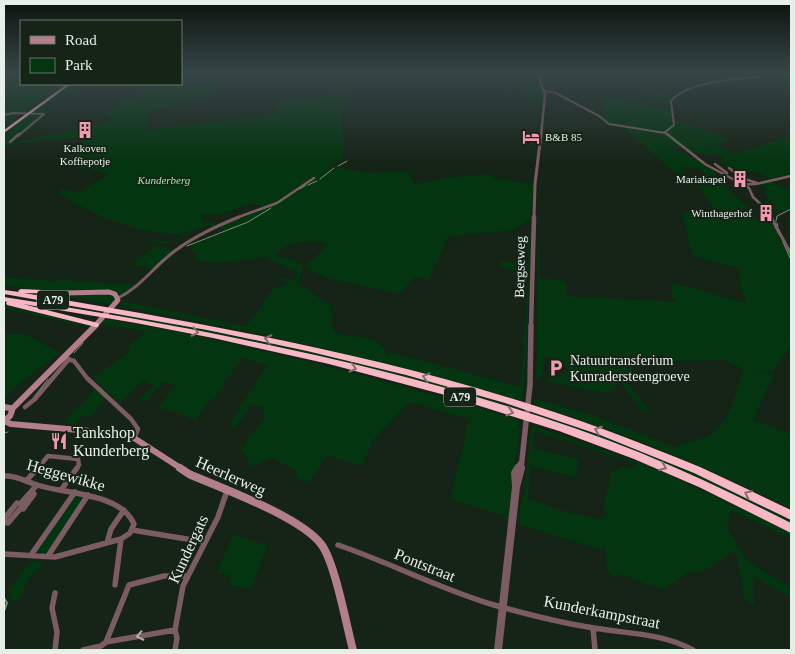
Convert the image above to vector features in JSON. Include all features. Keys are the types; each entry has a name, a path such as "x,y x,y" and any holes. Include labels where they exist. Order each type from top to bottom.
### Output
{"highway":[{"path":"4,128 38,103"},
{"path":"4,132 44,103"},
{"name":"A79","path":"4,288 103,308 116,314 308,357 408,382 535,420 616,448 676,472 791,528"},
{"name":"A79","path":"21,291 64,291"},
{"name":"A79","path":"4,292 103,308"},
{"name":"A79","path":"4,300 33,310 96,325"},
{"name":"A79","path":"4,300 98,314 116,314 311,348 436,380 596,429 651,450 791,515"}],"main road":[{"path":"5,420 8,408 50,377 116,304 118,298 109,292 64,291"},
{"name":"Heerlerweg","path":"5,420 11,424 113,433 134,438 154,449 184,472 266,507 312,534 321,544 334,572 353,650"}],"street":[{"name":"Bergseweg","path":"498,650 516,487 526,424 533,318 535,184 545,103"},
{"path":"574,103 599,116 609,124 664,133 704,164 745,185 753,197 767,210 791,254"},
{"path":"664,133 674,125 671,103"},
{"path":"4,115 14,113 44,114 10,142"},
{"path":"704,164 717,163 733,178"},
{"path":"729,168 740,177 759,183"},
{"path":"737,185 759,183 791,176"},
{"path":"733,178 740,177"},
{"path":"118,298 129,293 165,259 211,229 274,204 314,178"},
{"path":"67,359 74,361 87,378 131,419 138,429 134,438"},
{"path":"25,406 32,402 50,377"},
{"path":"26,481 48,456 78,459 79,465 61,490"},
{"name":"Heggewikke","path":"4,476 14,475 37,485 88,495 111,502 124,510"},
{"path":"4,521 8,523 20,509 23,509 34,494 32,491 37,485"},
{"name":"Kundergats","path":"175,650 177,638 175,630 187,576 218,517 227,490"},
{"path":"31,555 75,492"},
{"path":"48,556 88,495"},
{"path":"4,555 55,557 107,543 121,539 132,530 134,520 124,510 111,529 107,543"},
{"path":"132,530 205,542"},
{"path":"115,585 121,539"},
{"name":"Pontstraat","path":"338,546 364,554 426,581 494,605 503,606"},
{"path":"106,642 129,585 164,576 187,576"},
{"path":"54,593 51,607 58,631 55,650"},
{"name":"Kunderkampstraat","path":"503,606 593,628 662,637 679,642 694,650"},
{"path":"593,628 594,650"},
{"path":"83,650 101,646 106,642 175,630"}],"green space":[{"path":"11,103 36,103 4,126 4,110"},
{"name":"Kunderberg","path":"46,103 50,103 42,107 52,112 13,143 114,121 104,112 62,121 119,108 118,103 182,103 148,112 147,130 277,114 277,103 347,103 342,121 344,144 341,160 338,160 315,180 333,167 371,173 408,171 414,184 445,178 489,174 496,179 533,184 532,218 515,230 448,236 429,280 415,276 400,294 326,278 304,267 329,244 300,242 287,246 274,254 301,264 299,284 330,305 334,333 372,339 382,345 388,355 391,351 392,353 521,387 528,273 499,267 500,261 528,264 529,233 531,233 526,360 522,401 321,348 117,306 127,302 246,326 274,288 291,283 264,275 294,280 298,272 265,256 252,260 211,263 211,261 195,262 197,253 189,247 225,232 218,227 263,207 247,204 222,214 202,215 203,223 212,222 220,224 205,231 212,226 196,229 176,241 159,243 148,240 173,241 192,230 178,235 141,230 104,218 71,201 70,198 56,193 63,189 77,193 109,174 62,165 76,162 75,155 85,138 43,140 4,146 4,135"},
{"path":"603,103 635,103 671,109 670,115 673,124 671,128 674,128 676,124 674,119 730,139 716,145 735,154 791,136 791,173 762,181 756,180 769,178 755,171 745,172 720,162 724,158 721,156 701,154 678,147 670,147 675,151 697,158 714,170 720,183 745,204 748,208 743,208 749,214 772,223 791,257 791,345 773,372 754,370 774,375 754,420 791,434 791,509 664,451 599,426 533,404 534,399 590,414 675,447 698,440 711,434 718,428 732,404 743,369 723,360 674,361 641,358 626,381 652,414 640,409 619,381 612,391 603,393 545,381 547,378 556,378 568,371 563,361 556,358 544,358 543,373 539,380 535,379 537,365 537,244 539,246 540,278 565,281 567,296 677,302 673,298 671,282 746,303 740,282 740,269 692,256 682,212 716,213 703,192 681,177 717,182 697,168 680,167 685,173 675,173 634,136 620,126 609,124 602,117"},
{"path":"656,103 671,103 671,105"},
{"path":"791,177 772,182 785,189 791,188 791,209 778,212 772,209 768,210 762,203 772,201 765,196 767,195 764,193 766,189 759,183"},
{"path":"154,246 177,252 154,270 133,265"},
{"path":"4,277 55,281 66,279 137,285 121,295 117,293 46,291 4,285"},
{"path":"45,293 109,294 117,298 113,305"},
{"path":"4,305 93,326 91,328 4,308"},
{"path":"117,313 241,335 362,363 522,408 521,412 268,346 114,315"},
{"path":"105,319 158,328 314,363 520,420 509,521 504,516 450,499 469,419 409,402 373,440 362,466 327,455 308,484 297,478 296,471 272,458 251,467 246,455 241,451 251,433 254,434 266,416 262,413 265,408 251,404 236,428 229,425 267,365 242,358 214,399 211,399 196,421 179,413 159,408 175,385 163,382 145,402 138,400 154,386 143,380 120,403 92,378 132,351 128,347 146,331 100,324"},
{"path":"4,334 25,334 59,352 4,397"},
{"path":"96,388 107,397 90,417 83,416 75,424 65,423"},
{"path":"533,411 637,447 791,517 791,526 769,514 532,416"},
{"path":"531,425 652,467 791,532 791,539 731,510 727,527 746,560 788,586 791,589 791,598 754,577 754,605 745,600 737,555 733,552 699,572 691,571 663,590 620,574 616,578 608,570 606,548 598,549 518,524 519,507 524,498","holes":["534,431 638,464 630,468 625,466 612,472 603,507 606,514 602,519 567,512 528,498 531,466 576,478 579,459 532,448"]},
{"path":"75,495 85,498 47,553 36,552"},
{"path":"233,535 268,545 250,590 228,585 231,576 217,573"},
{"path":"30,561 45,561 30,577 21,595 12,603 11,594 8,592"}],"waterway":[{"path":"338,166 347,161"},
{"path":"320,179 334,168"},
{"path":"308,185 317,181"},
{"path":"300,189 306,185"},
{"path":"187,246 248,222 271,208"},
{"path":"776,221 777,216 791,209"},
{"path":"775,227 780,236"},
{"path":"783,242 791,260"},
{"path":"74,353 83,343"},
{"path":"33,398 48,379"},
{"path":"4,433 8,432"},
{"path":"4,598 7,603 4,611"}],"place":[{"name":"Kalkoven Koffiepotje","path":"85,130"},
{"name":"B&B 85","path":"531,137"},
{"name":"Mariakapel","path":"740,179"},
{"name":"Winthagerhof","path":"766,213"},
{"name":"Natuurtransferium Kunradersteengroeve","path":"556,368"},
{"name":"Tankshop Kunderberg","path":"59,441"}]}
